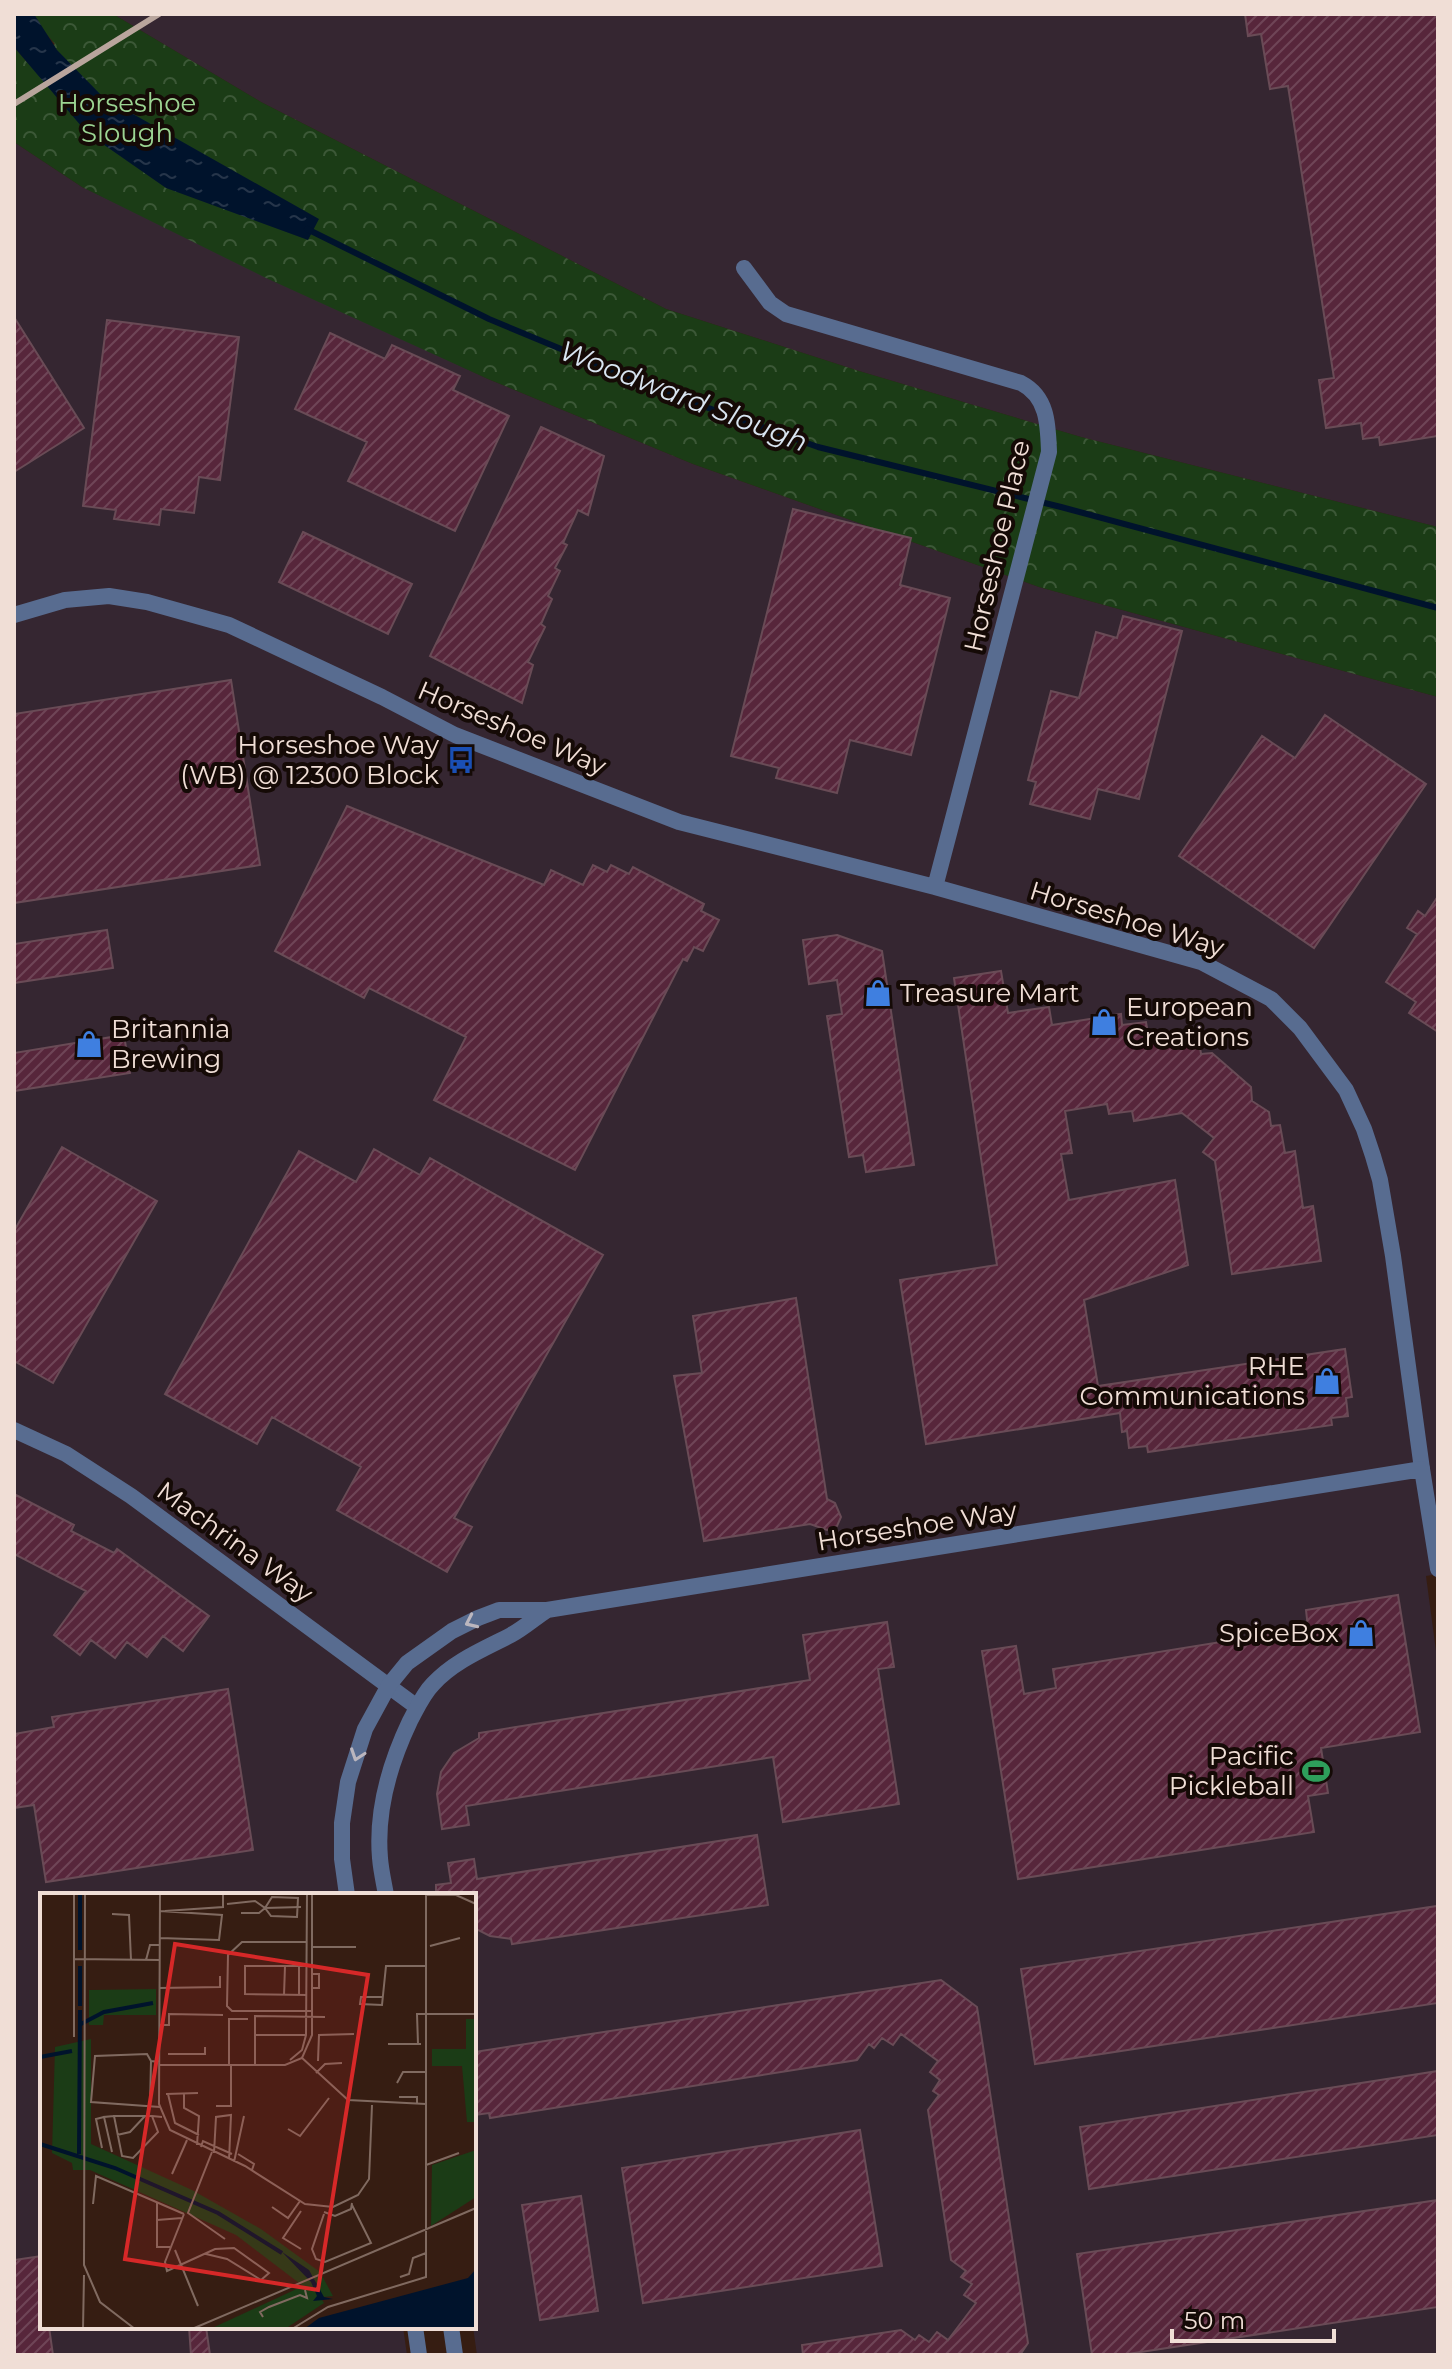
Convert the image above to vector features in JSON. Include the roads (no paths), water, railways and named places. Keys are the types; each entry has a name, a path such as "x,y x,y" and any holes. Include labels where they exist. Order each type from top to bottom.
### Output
{"street":[{"name":"Horseshoe Place","path":"744,268 770,303 786,314 1029,387 1037,395 1048,422 1049,452 1043,477 935,887"},
{"name":"Horseshoe Way","path":"14,615 65,600 109,596 147,602 229,625 455,735 679,822 935,887 1201,962 1271,999 1300,1028 1346,1090 1364,1129 1380,1180 1422,1469 547,1610 499,1610 478,1618 452,1631 407,1663 389,1685 365,1729 348,1782 342,1823 342,1859 347,1893"},
{"name":"Machrina Way","path":"14,1430 66,1454 121,1488 417,1707"},
{"path":"1422,1469 1438,1569"},
{"name":"Horseshoe Way","path":"386,1893 380,1857 388,1776 417,1707 432,1684 452,1667 512,1634 547,1610"},
{"path":"415,2329 419,2355"},
{"path":"451,2329 455,2355"}],"water":[{"path":"14,14 34,14 57,50 103,97 319,219 308,240 166,188 87,133 14,47"}],"waterway":[{"name":"Woodward Slough","path":"307,229 489,319 672,395 818,447 1061,507 1438,608"}],"railway":[{"path":"14,104 159,14"}],"place":[{"name":"Horseshoe Way (WB) @ 12300 Block","path":"461,760"},
{"name":"Treasure Mart","path":"878,993"},
{"name":"European Creations","path":"1104,1022"},
{"name":"Britannia Brewing","path":"89,1044"},
{"name":"RHE Communications","path":"1327,1381"},
{"name":"SpiceBox","path":"1361,1633"},
{"name":"Pacific Pickleball","path":"1316,1771"}],"park label":[{"name":"Horseshoe Slough","path":"127,118"}]}
